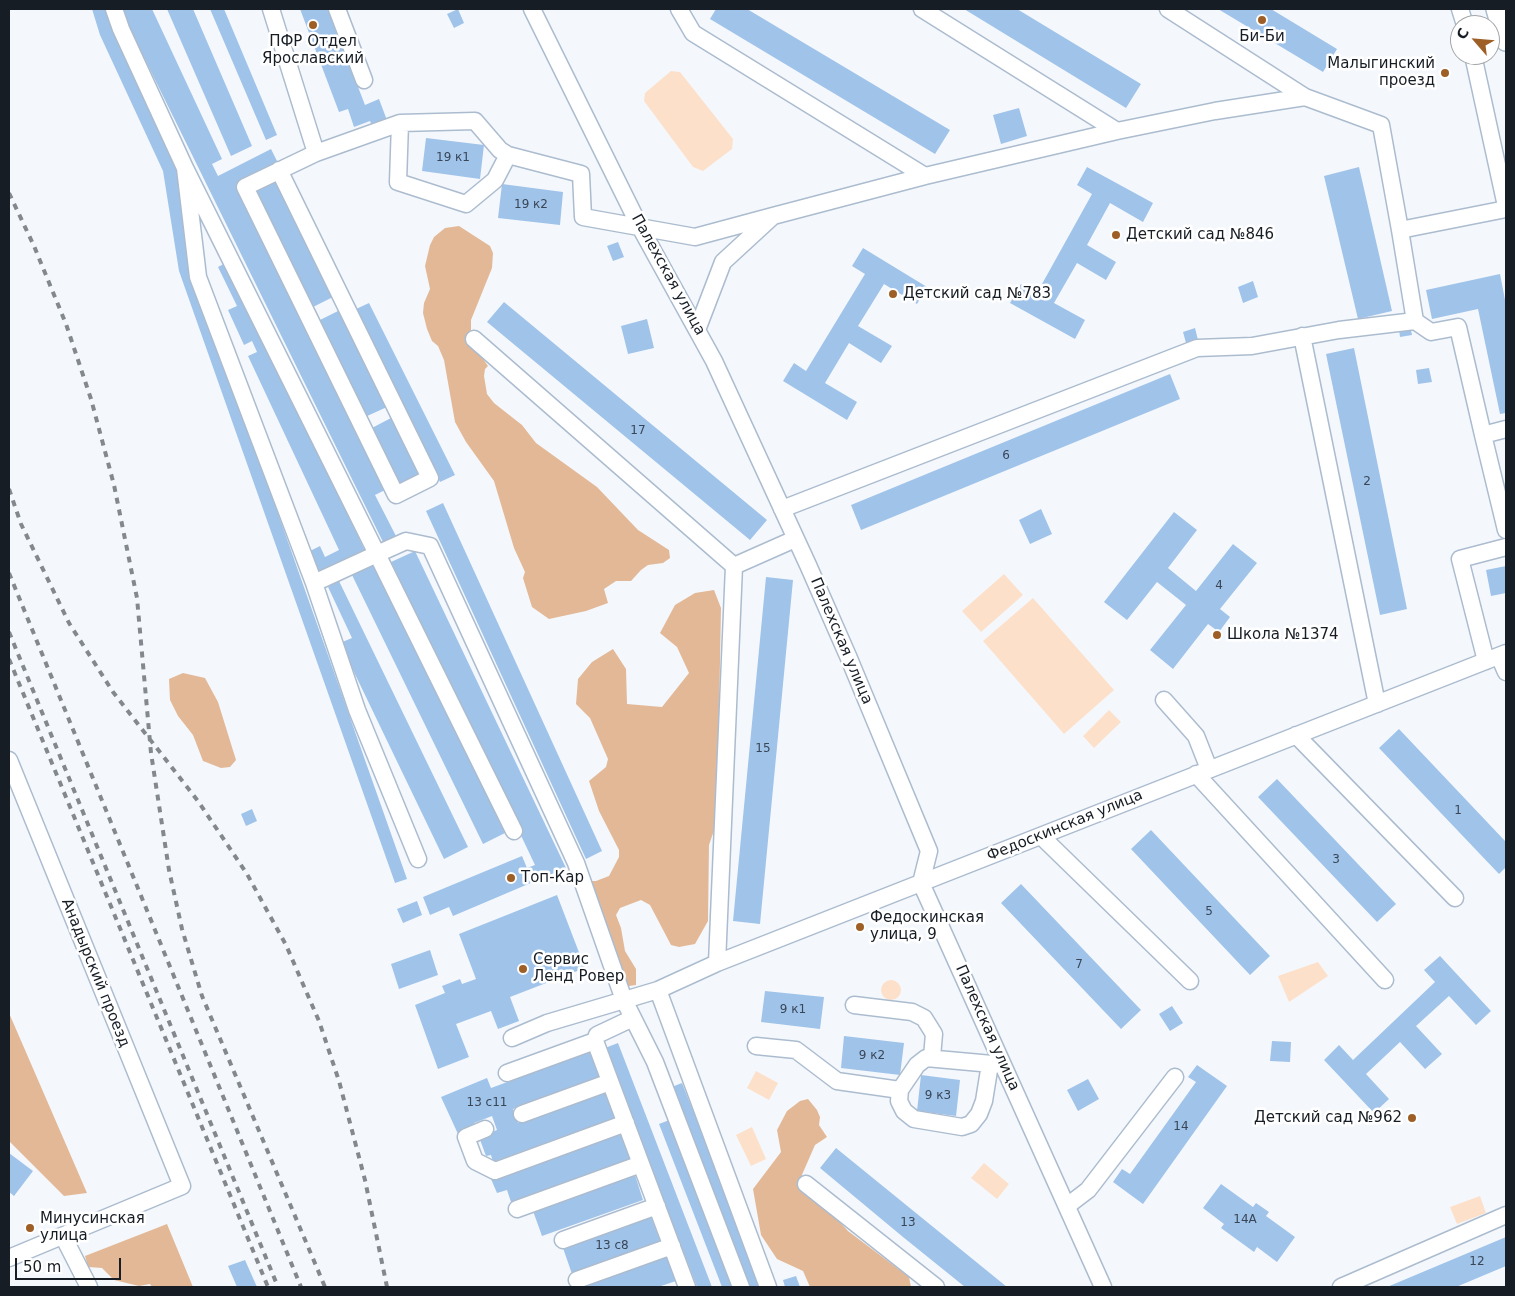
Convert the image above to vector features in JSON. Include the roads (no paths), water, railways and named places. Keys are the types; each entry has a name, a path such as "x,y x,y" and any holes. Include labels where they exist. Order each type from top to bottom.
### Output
{"main road":[{"path":"1497,9 1506,40"}],"street":[{"path":"114,9 120,29 185,168 514,832"},
{"path":"271,9 316,153"},
{"path":"337,9 364,80"},
{"name":"Палехская улица","path":"532,9 640,227 714,361 848,656 929,851 921,883 996,1064 1067,1206 1103,1287"},
{"path":"679,9 693,33 925,176"},
{"path":"922,9 1117,131"},
{"path":"1168,9 1305,97 1381,125 1415,321"},
{"path":"1400,230 1506,208 1475,65"},
{"path":"279,170 430,478 396,495 245,187 279,170 316,153 400,123 475,121 500,150 508,155 581,174 584,217 695,238 925,176 1117,131 1215,111 1305,97"},
{"path":"400,123 398,182 466,204 495,180 508,155"},
{"path":"185,168 198,277 314,583 357,710 418,859"},
{"path":"697,330 723,262 773,216"},
{"path":"782,509 1197,348 1252,346 1302,336 1415,321 1431,332 1458,327 1506,530"},
{"path":"1302,336 1377,704"},
{"path":"474,340 734,566"},
{"path":"1483,435 1506,429"},
{"path":"734,566 795,539"},
{"path":"314,583 406,542 430,546 576,863 624,1000 655,1062 741,1287"},
{"path":"1506,547 1460,559 1497,657 1506,672"},
{"path":"717,964 734,566"},
{"name":"Федоскинская улица","path":"512,1038 547,1023 658,990 717,964 921,883 1497,657"},
{"path":"1164,700 1196,736 1202,772 1385,980"},
{"path":"1296,735 1455,898"},
{"name":"Анадырский проезд","path":"9,760 182,1186 63,1236"},
{"path":"1041,836 1190,981"},
{"path":"658,990 768,1287"},
{"path":"854,1005 912,1012 924,1018 934,1034 932,1057"},
{"path":"633,1018 597,1035 595,1041 672,1246 684,1286"},
{"path":"507,1072 595,1041"},
{"path":"756,1046 796,1050 837,1081 900,1090"},
{"path":"932,1057 996,1064 979,1114 971,1124 962,1127 914,1119 904,1111 899,1100 900,1090 917,1065 926,1058 932,1057"},
{"path":"1067,1206 1088,1190 1175,1076"},
{"path":"522,1114 610,1082"},
{"path":"485,1129 466,1138 475,1161 495,1170 626,1123"},
{"path":"517,1209 641,1164"},
{"path":"806,1184 936,1287"},
{"path":"563,1240 657,1206"},
{"path":"1341,1287 1506,1215"},
{"path":"9,1258 63,1236 89,1287"},
{"path":"577,1280 672,1246"}],"railway":[{"path":"9,193 34,246 66,324 91,399 114,485 137,598 151,753 169,870 182,929 202,996 325,1287"},
{"path":"9,489 21,524 69,623 113,692 198,801 247,874 286,945 319,1021 339,1081 365,1180 387,1287"},
{"path":"9,573 301,1287"},
{"path":"9,632 278,1287"},
{"path":"9,659 268,1287"}],"place":[{"name":"Би-Би","path":"1262,20"},
{"name":"ПФР Отдел Ярославский","path":"313,25"},
{"name":"Малыгинский проезд","path":"1445,73"},
{"name":"Детский сад №846","path":"1116,235"},
{"name":"Детский сад №783","path":"893,294"},
{"name":"Школа №1374","path":"1217,635"},
{"name":"Топ-Кар","path":"511,878"},
{"name":"Федоскинская улица, 9","path":"860,927"},
{"name":"Сервис Ленд Ровер","path":"523,969"},
{"name":"Детский сад №962","path":"1412,1118"},
{"name":"Минусинская улица","path":"30,1228"}]}
